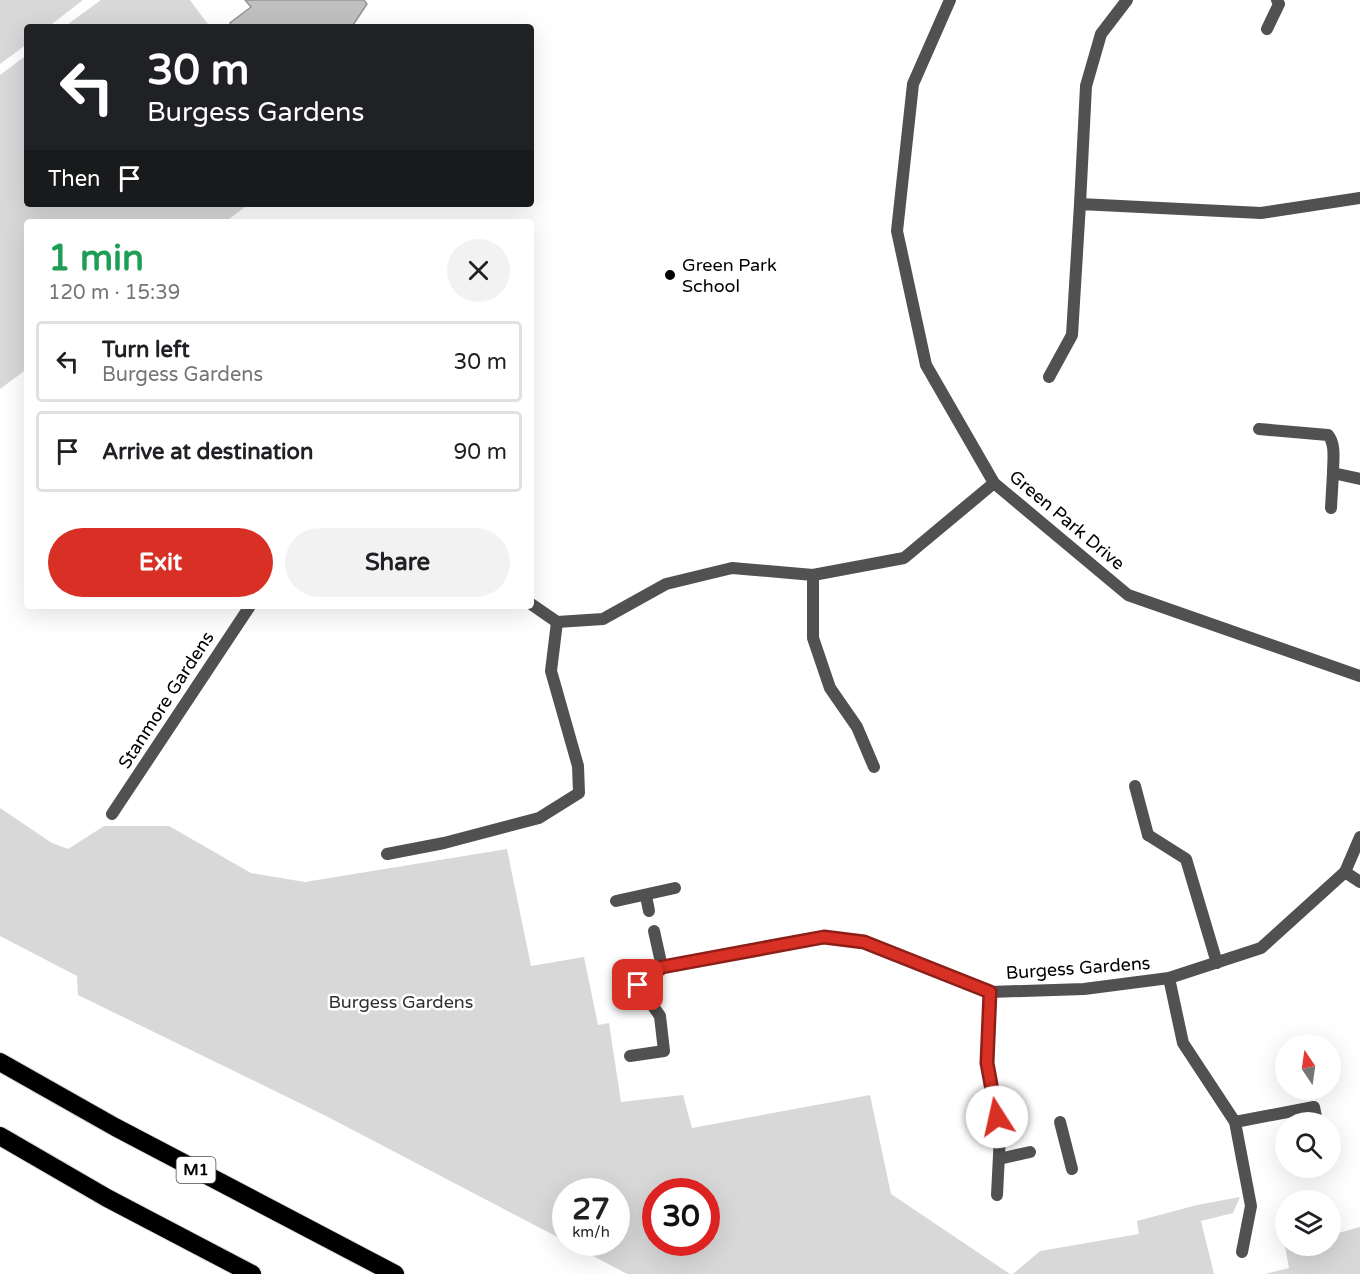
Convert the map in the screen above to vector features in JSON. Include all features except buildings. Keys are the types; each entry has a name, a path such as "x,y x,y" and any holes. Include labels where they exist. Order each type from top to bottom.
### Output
{"highway":[{"name":"M1","path":"0,1062 115,1127 395,1274"},
{"path":"0,1136 107,1198 252,1274"}],"street":[{"name":"Green Park Drive","path":"950,0 913,84 897,231 926,365 994,483 1128,595 1360,676"},
{"path":"1049,377 1072,335 1086,86 1101,34 1127,0"},
{"path":"1267,29 1279,4 1277,0"},
{"path":"1080,204 1261,213 1360,198"},
{"path":"1259,429 1328,435 1332,438 1331,508"},
{"path":"1333,473 1360,479"},
{"path":"534,606 557,622 603,619 666,584 732,568 813,575 904,558 994,483"},
{"path":"813,575 813,638 830,688 857,727 874,767"},
{"name":"Stanmore Gardens","path":"112,814 248,609"},
{"path":"387,854 444,843 539,818 579,793 578,766 551,671 557,622"},
{"path":"1135,786 1148,835 1186,859 1217,963"},
{"name":"Burgess Gardens","path":"630,1056 664,1051 660,1016 638,985 662,967 824,937 864,942 990,992 1084,989 1169,978 1261,948 1345,872 1360,837"},
{"path":"1345,872 1360,882"},
{"path":"616,902 675,888"},
{"path":"646,896 650,911"},
{"path":"654,931 662,967"},
{"name":"Burgess Gardens","path":"1169,978 1183,1043 1235,1122 1251,1206 1242,1252"},
{"name":"Burgess Gardens","path":"990,992 987,1063 1000,1135 997,1195"},
{"path":"1288,1112 1314,1107 1315,1112"},
{"path":"1235,1122 1275,1114"},
{"path":"1060,1122 1072,1169"},
{"path":"1053,1147 1067,1144"},
{"path":"999,1159 1030,1152"}],"green space":[{"path":"0,0 83,0 52,24 24,24 24,46 0,64"},
{"path":"101,0 190,0 208,24 68,24"},
{"path":"24,57 24,207 245,207 229,219 24,219 24,371 0,389 0,75"},
{"name":"Burgess Gardens","path":"0,808 52,843 68,849 104,826 169,826 251,873 305,882 507,849 531,966 584,957 598,1025 609,1023 621,1102 683,1095 692,1128 870,1095 891,1194 1010,1274 627,1274 593,1256 630,1256 630,1178 552,1178 552,1234 326,1116 78,995 77,976 0,936"},
{"path":"1240,1197 1233,1213 1201,1221 1214,1274 1013,1274 1040,1251 1139,1234 1137,1221 1197,1205"},
{"path":"1360,1227 1360,1274 1265,1274 1289,1268 1287,1256 1341,1256 1341,1232"}],"place":[{"name":"Green Park School","path":"670,275"}],"route":[{"path":"638,985 662,967 824,937 864,942 990,992 987,1063 997,1117"}]}
